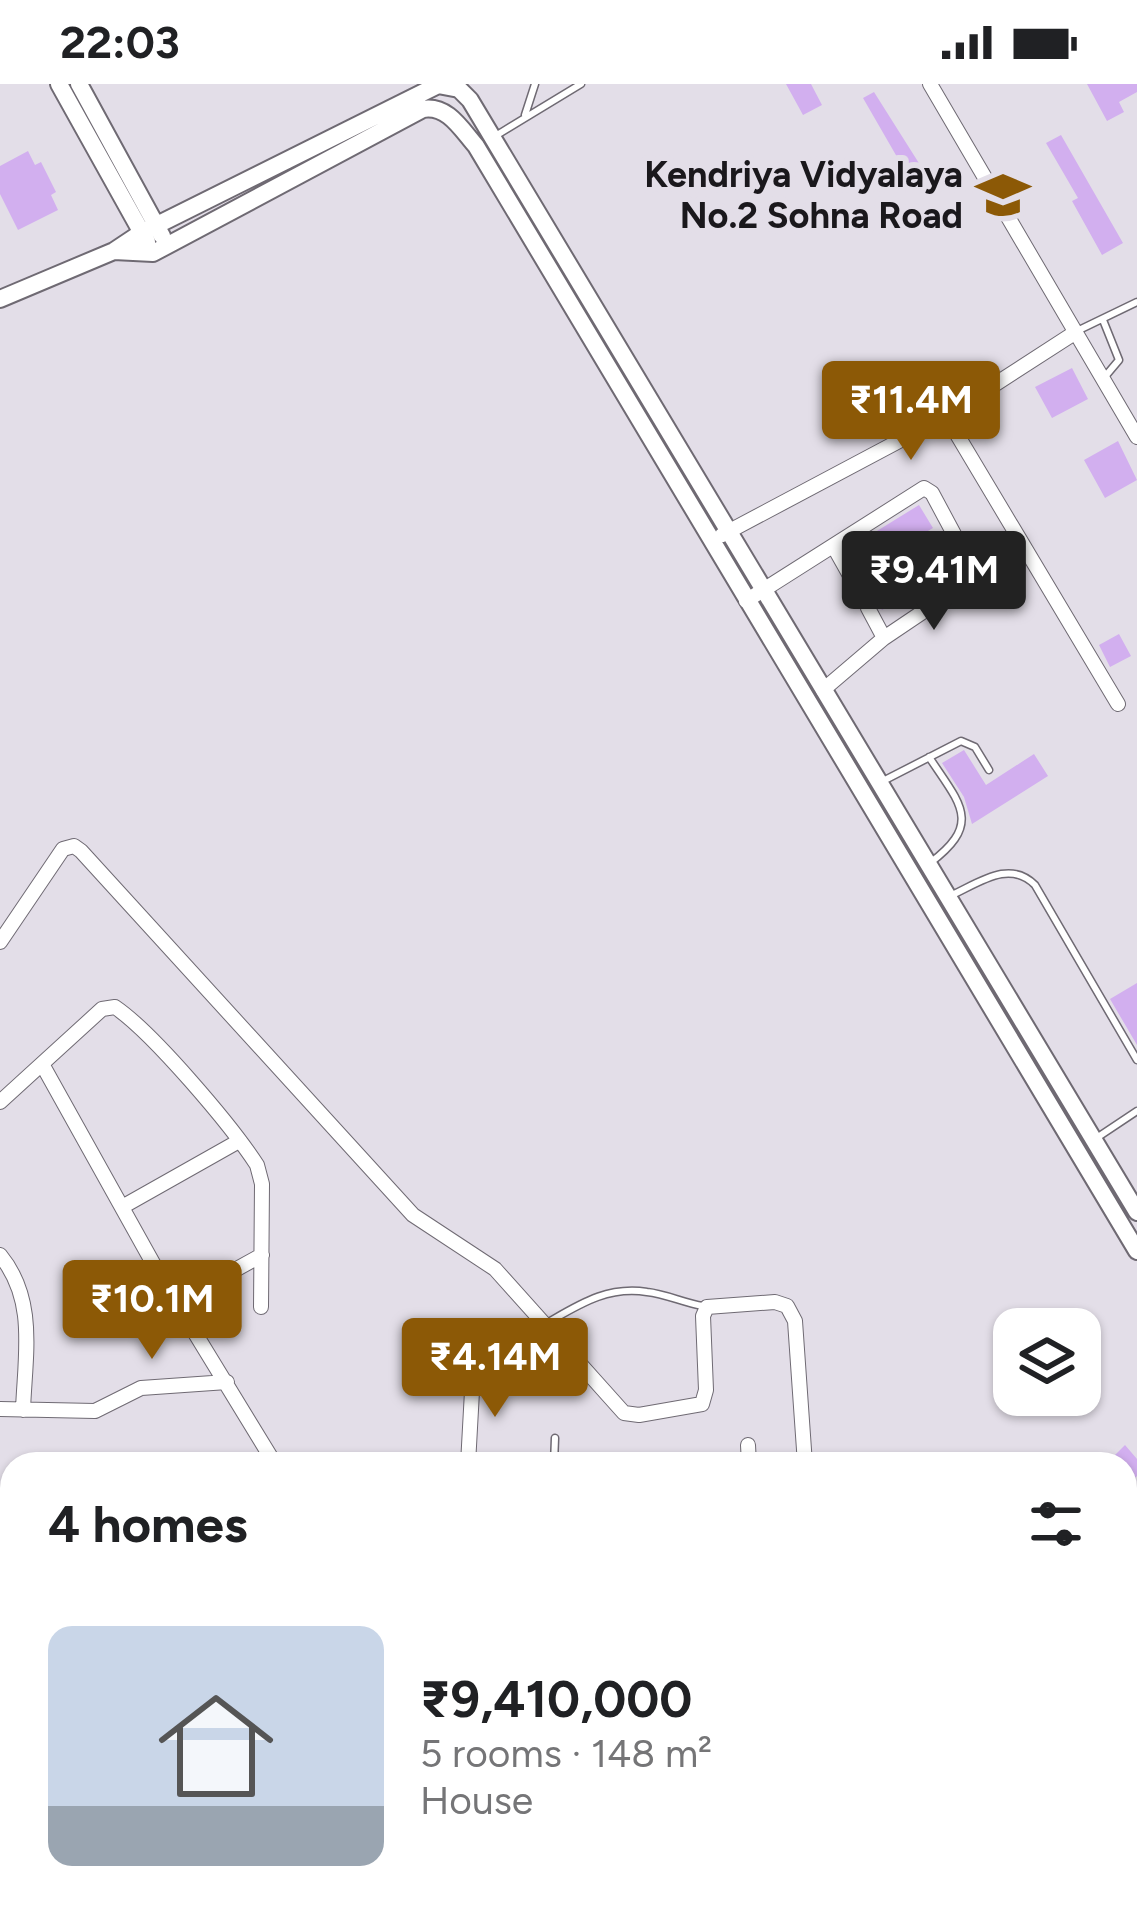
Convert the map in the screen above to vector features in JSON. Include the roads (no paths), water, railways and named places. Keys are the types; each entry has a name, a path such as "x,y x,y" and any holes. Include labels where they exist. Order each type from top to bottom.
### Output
{"street":[{"path":"59,84 160,250"},
{"path":"79,84 149,230"},
{"path":"930,84 1137,437"},
{"path":"0,299 114,251 438,85 459,89 483,143 746,601 947,897 1137,1211"},
{"path":"114,251 160,250 423,109 436,107 446,112 483,143 729,530 1137,1251"},
{"path":"712,541 946,416 1076,332"},
{"path":"946,416 1118,704"},
{"path":"746,601 924,488 932,493 963,551"},
{"path":"823,690 884,638 1022,545"},
{"path":"834,547 884,638"},
{"path":"0,942 63,849 74,846 413,1215 488,1262 624,1413 639,1415 701,1404 706,1390 703,1316 707,1307 775,1302 787,1306 793,1315 804,1452"},
{"path":"0,1102 102,1009 116,1007 149,1037 257,1165 262,1184 261,1306"},
{"path":"42,1064 268,1452"},
{"path":"122,1207 238,1141"},
{"path":"0,1255 22,1288 27,1310 23,1410"},
{"path":"177,1302 262,1255"},
{"path":"469,1452 473,1373"},
{"path":"0,1409 95,1411 141,1388 227,1382"},
{"path":"748,1445 748,1452"}],"lane":[{"path":"524,119 535,84"},
{"path":"483,143 581,84"},
{"path":"1076,332 1137,302"},
{"path":"1103,320 1119,360 1103,379"},
{"path":"872,787 948,746 968,743 989,770"},
{"path":"927,866 958,839 963,826 952,794 929,757"},
{"path":"947,897 998,874 1015,870 1026,876 1137,1060"},
{"path":"1094,1140 1137,1111"},
{"path":"544,1324 610,1291 649,1292 707,1307"},
{"path":"554,1452 555,1438"}],"place":[{"name":"Kendriya Vidyalaya No.2 Sohna Road","path":"1003,195"}]}
